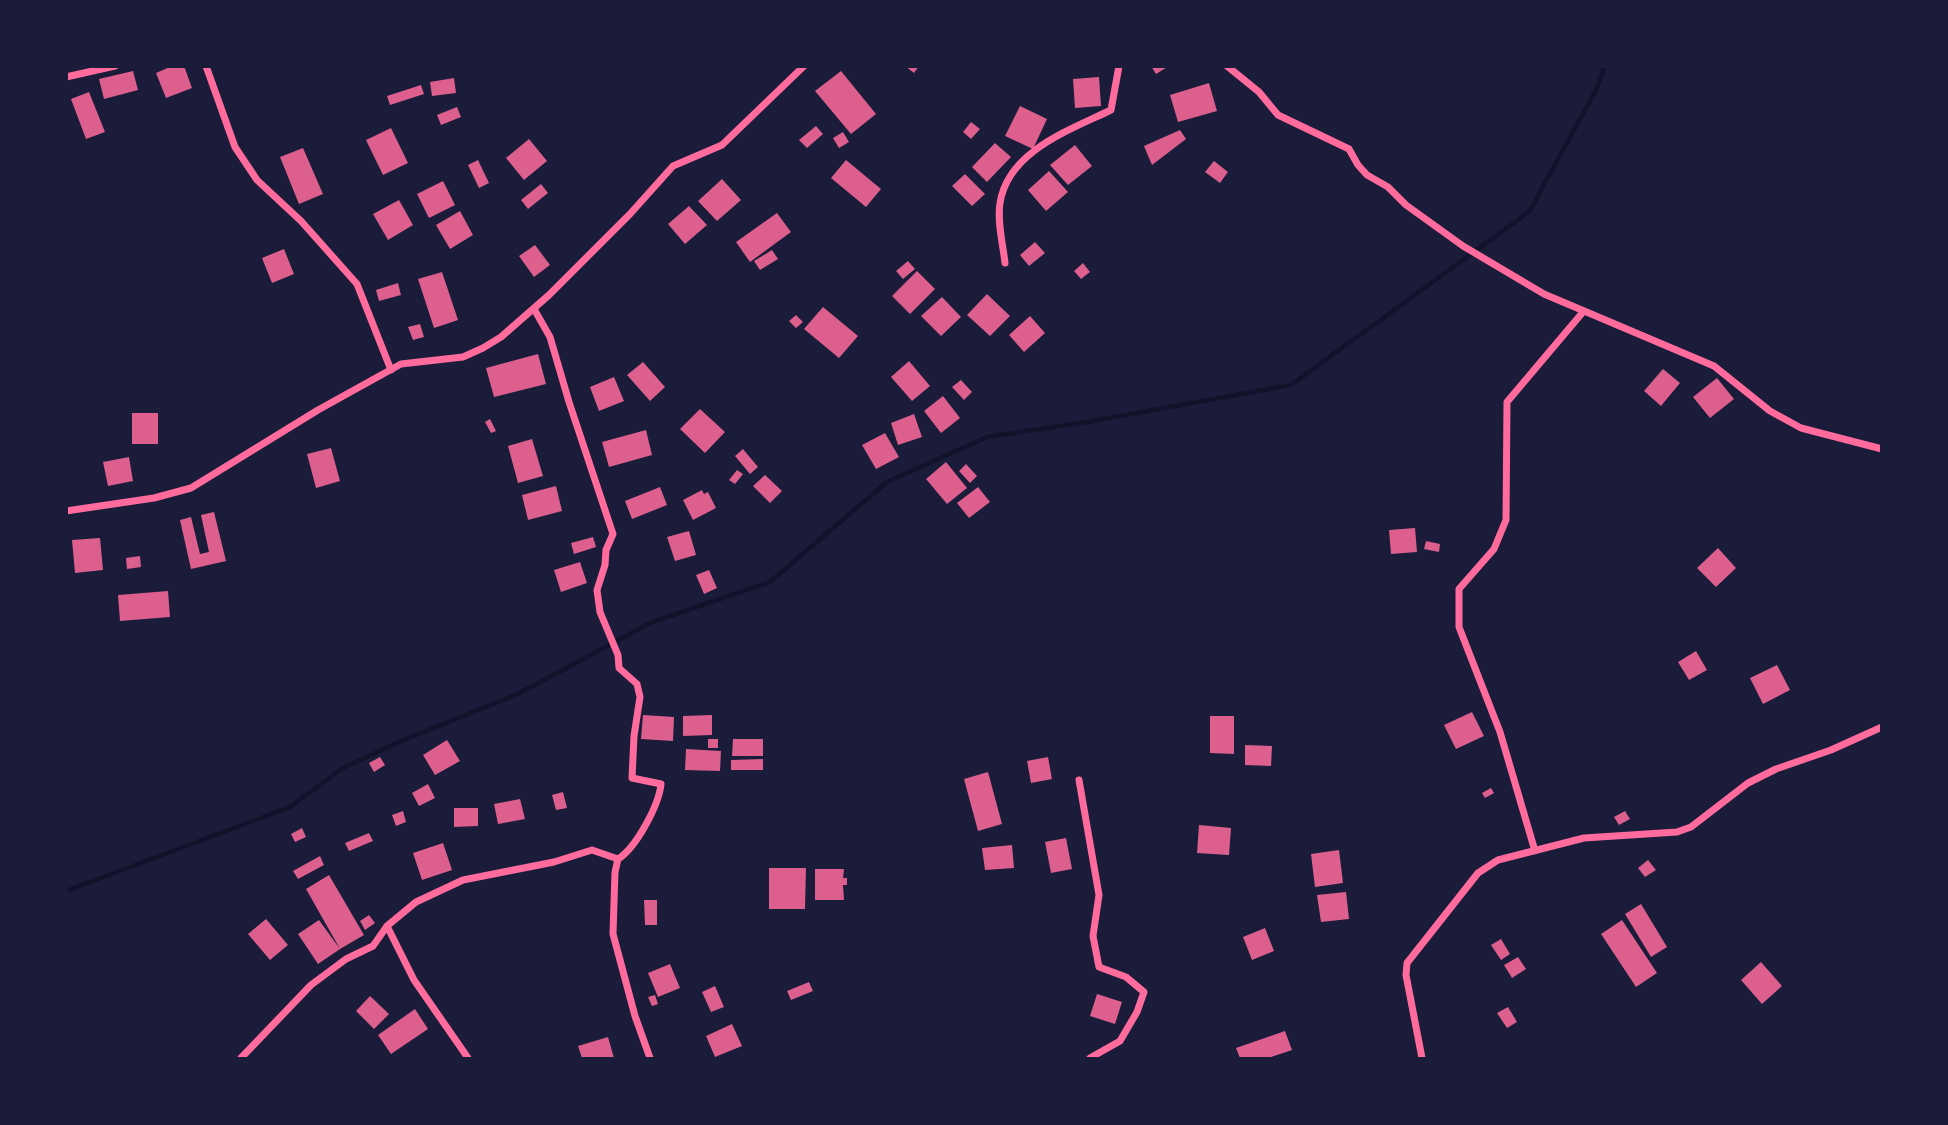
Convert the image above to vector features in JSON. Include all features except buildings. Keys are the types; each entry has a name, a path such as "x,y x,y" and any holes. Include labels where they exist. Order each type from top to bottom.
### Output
{"street":[{"path":"66,77 115,66"},
{"path":"206,66 235,147 257,180 301,221 357,284 391,370"},
{"path":"66,511 154,498 191,488 318,410 401,364 463,357 501,337 534,309 630,214 673,166 722,145 804,66"},
{"path":"1005,262 999,216 1004,188 1024,159 1064,132 1111,110 1119,66"},
{"path":"1227,66 1259,92 1278,115 1349,149 1367,175 1388,187 1406,205 1463,246 1544,294 1714,366 1770,411 1801,428 1881,449"},
{"path":"241,1059 311,985 346,959 373,946 387,926 416,902 463,880 554,862 592,850 618,859 624,856 639,835 659,800 661,784 632,778 634,736 640,697 637,684 618,668 618,655 600,612 597,590 605,565 606,550 613,534 550,337 534,309"},
{"path":"1535,851 1500,732 1459,627 1459,589 1494,549 1506,520 1507,402 1583,312"},
{"path":"1422,1059 1406,975 1408,959 1478,873 1498,860 1584,838 1677,832 1691,827 1748,783 1881,727"},
{"path":"1079,780 1099,895 1093,936 1099,967 1126,977 1144,992 1137,1012 1119,1041 1090,1059"},
{"path":"618,859 615,872 613,934 635,1016 650,1059"},
{"path":"387,926 414,980 468,1059"}],"waterway":[{"path":"66,891 290,807 343,768 401,741 518,694 652,622 770,582 887,482 987,437 1291,385 1529,212 1596,90 1605,66"}]}
